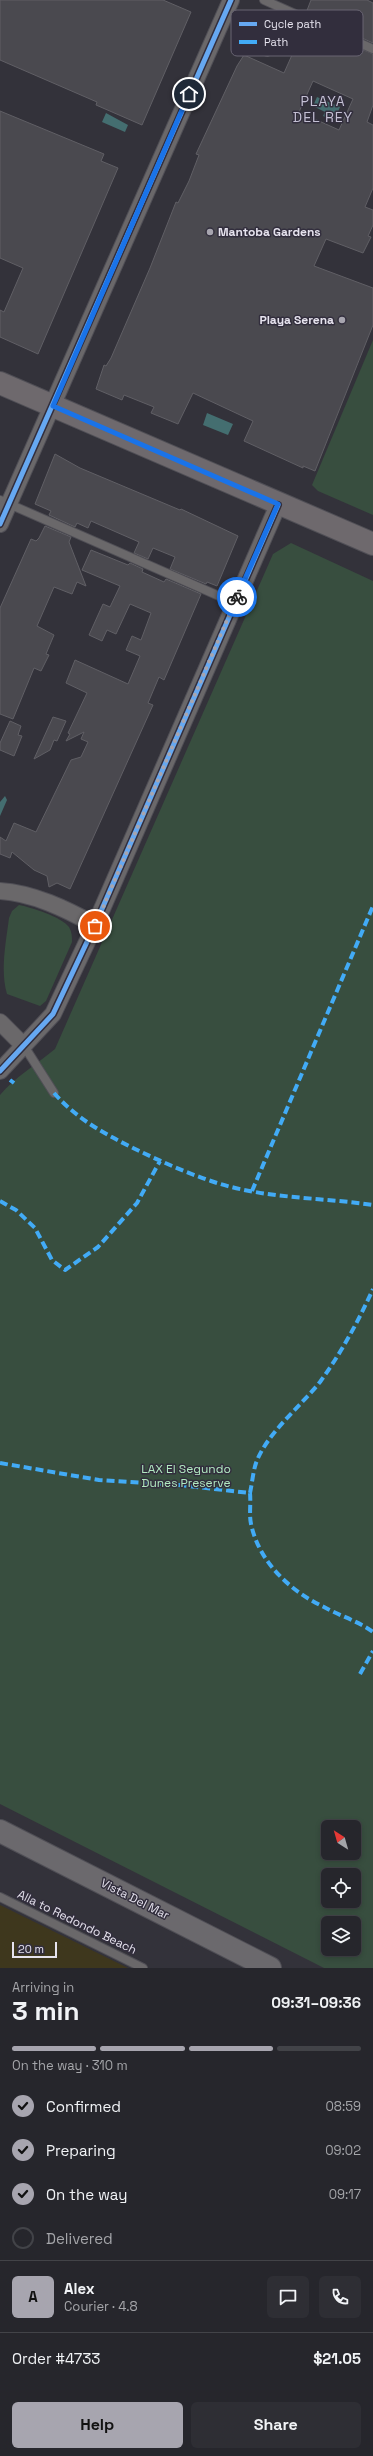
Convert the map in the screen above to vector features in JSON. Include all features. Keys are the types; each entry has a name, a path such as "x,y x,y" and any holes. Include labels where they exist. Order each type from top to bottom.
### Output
{"main road":[{"path":"0,382 373,544"},
{"name":"Vista Del Mar","path":"0,1831 270,1968"}],"street":[{"path":"0,524 4,502 53,406 231,0"},
{"path":"0,1071 53,1014 95,926 278,504"},
{"path":"0,891 14,892 49,903 95,926"},
{"path":"0,1022 24,1046"}],"lane":[{"path":"264,0 285,10"},
{"path":"363,45 373,49"},
{"path":"4,502 235,603"},
{"path":"24,1046 54,1093"},
{"name":"Alla to Redondo Beach","path":"0,1897 143,1968"}],"green space":[{"path":"373,340 373,515 318,491 312,485"},
{"name":"LAX El Segundo Dunes Preserve","path":"291,543 373,581 373,1968 324,1968 0,1804 0,1095 19,1076 55,1049 273,554"},
{"path":"19,905 53,916 65,923 69,927 71,933 72,942 46,1001 40,1006 7,994 5,985 4,956 9,918 12,911"}],"sand":[{"path":"0,1905 128,1968 0,1968"}],"shaded area":[{"path":"317,97 340,107 334,121 323,116 325,112 313,106"},
{"path":"106,113 128,125 125,132 102,122"},
{"path":"207,413 233,424 228,435 203,425"},
{"path":"5,796 7,800 0,816 0,802"}],"building":[{"path":"0,0 163,0 191,12 142,125 96,105 97,102 0,60"},
{"path":"311,0 367,0 373,3 373,43 363,39 363,10 307,10"},
{"path":"363,50 373,54 373,105 367,122 373,125 373,188 365,207 373,210 373,225 368,236 371,237 363,253 326,239 314,266 373,288 373,325 315,471 303,466 303,468 244,441 253,421 193,393 178,424 151,413 154,407 124,395 122,400 96,389 104,365 106,366 111,358 150,268 176,202 178,203 189,181 199,155 196,154 237,66 243,56 246,56 284,73 292,56 363,56","holes":["313,81 353,99 339,130 299,112"]},
{"path":"0,111 104,154 101,161 118,168 38,354 0,337 0,310 4,312 23,268 0,258"},
{"path":"55,454 80,468 180,510 181,509 238,536 217,586 207,582 206,584 170,569 175,557 153,548 148,559 134,553 139,542 91,521 88,528 77,523 75,527 49,515 51,511 35,504"},
{"path":"45,526 71,537 69,542 86,586 77,582 72,594 54,587 37,626 54,635 46,654 49,655 41,671 34,668 13,719 0,714 0,608 31,539 36,541"},
{"path":"91,550 128,565 130,563 143,569 142,572 164,582 166,579 201,594 164,680 159,677 148,703 153,705 70,889 57,883 49,887 47,876 34,870 12,852 10,858 0,854 0,837 6,841 14,823 36,832 71,760 81,757 88,742 81,739 84,732 66,741 70,734 68,733 87,693 66,683 75,660 128,684 140,656 126,650 132,636 141,640 151,613 130,604 116,634 107,630 102,641 89,635 103,604 110,607 120,586 82,570"},
{"path":"53,717 66,721 57,741 54,740 50,750 34,759"},
{"path":"10,721 21,726 18,735 22,736 14,756 0,750 0,743"}],"marked path":[{"path":"252,1191 373,906"},
{"path":"10,1080 14,1083"},
{"path":"54,1093 81,1118 101,1131 152,1157 211,1181 231,1187 291,1197 373,1205"},
{"path":"0,1201 16,1210 35,1228 52,1260 65,1270 98,1247 137,1203 160,1161"},
{"path":"250,1493 256,1463 261,1452 276,1431 328,1371 349,1337 373,1289"},
{"path":"0,1463 99,1480 179,1485 250,1493 250,1520 255,1538 261,1551 278,1574 299,1593 373,1632"},
{"path":"360,1674 373,1651"}],"cycle path":[{"path":"0,524 231,0"},
{"path":"0,1071 53,1014 95,925 278,505"}],"way so far":[{"path":"95,926 237,597"}],"place":[{"name":"Mantoba Gardens","path":"210,232"},
{"name":"Playa Serena","path":"342,320"}],"district":[{"name":"PLAYA DEL REY","path":"323,110"}],"route":[{"path":"189,94 53,406 278,504 267,533 237,597"}]}
